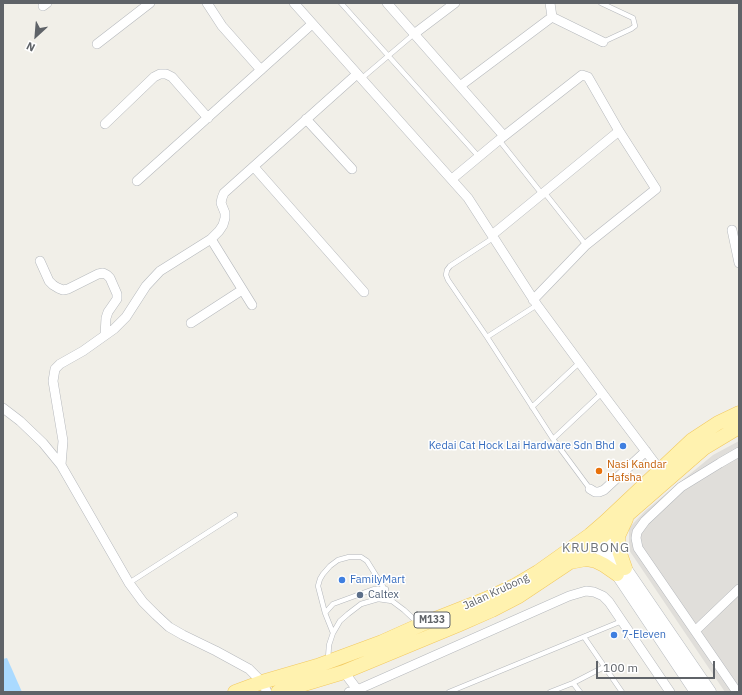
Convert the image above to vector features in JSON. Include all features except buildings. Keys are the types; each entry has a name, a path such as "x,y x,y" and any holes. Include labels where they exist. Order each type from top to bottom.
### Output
{"main road":[{"name":"Jalan Krubong","path":"235,692 264,687 382,642 516,585 596,536 629,513 664,475 692,440 718,423 739,413"},
{"name":"Jalan Krubong","path":"278,692 344,672 492,610 519,596 570,562 596,536 664,475 739,427"},
{"path":"570,562 586,559 596,561 621,571 618,536 629,513"}],"street":[{"path":"97,44 150,3"},
{"path":"207,3 222,26 261,70"},
{"path":"294,3 468,198 535,303 664,475"},
{"path":"387,3 460,86 502,138"},
{"path":"414,34 455,3"},
{"path":"550,3 552,17"},
{"path":"460,86 552,17"},
{"path":"552,17 603,42"},
{"path":"137,181 312,24"},
{"path":"105,124 154,77 160,74 166,74 172,77 208,118"},
{"path":"452,179 582,75 588,77 619,131 656,189 586,245 535,303"},
{"path":"61,465 63,441 53,381 55,370 60,364 83,351 114,329 126,316 146,286 160,271 211,239 219,231 225,218 225,213 221,203 224,193 306,119 359,76"},
{"path":"306,119 352,170"},
{"path":"492,237 619,131"},
{"path":"254,166 364,292"},
{"path":"732,230 739,262"},
{"path":"211,239 252,305"},
{"path":"40,261 49,281 53,285 63,290 98,274 102,273 110,278 118,294 117,299 108,312 105,335"},
{"path":"191,323 242,290"},
{"path":"3,408 20,421 43,443 61,465 129,583 143,602 170,627 249,669 264,687"},
{"path":"590,489 595,492 604,490 646,451"},
{"path":"737,692 638,548 636,538 637,532 645,521 681,487 739,452"},
{"path":"596,536 710,692"},
{"path":"621,571 696,692"},
{"path":"695,631 739,589"},
{"path":"344,672 355,691 569,596 586,591 594,592 603,596 609,602 670,692"}],"lane":[{"path":"341,3 479,157"},
{"path":"600,3 633,18 634,26 631,30 603,42"},
{"path":"359,76 388,56 414,34"},
{"path":"502,138 543,193 586,245"},
{"path":"492,237 450,266 446,275 553,439 590,489"},
{"path":"487,337 535,303"},
{"path":"532,406 579,363"},
{"path":"553,439 602,393"},
{"path":"129,583 235,516"},
{"path":"333,633 325,613 318,586 323,574 330,566 338,560 349,557 361,557 367,561 386,589 392,601 420,625"},
{"path":"325,613 333,604 374,589 386,589"},
{"path":"327,663 329,645 333,633 340,621 361,604 378,599 392,601"},
{"path":"449,692 622,621"},
{"path":"584,637 622,692"},
{"path":"550,692 604,667"},
{"path":"573,682 580,692"}],"shaded area":[{"path":"739,441 739,692 725,692 629,550 629,528 645,511 713,455"}],"water":[{"path":"7,658 22,692 3,692 3,659"}],"place":[{"name":"Kedai Cat Hock Lai Hardware Sdn Bhd","path":"623,446"},
{"name":"Nasi Kandar Hafsha","path":"599,471"},
{"name":"FamilyMart","path":"342,580"},
{"name":"Caltex","path":"360,595"},
{"name":"7-Eleven","path":"614,635"}],"district":[{"name":"KRUBONG","path":"596,548"}]}
